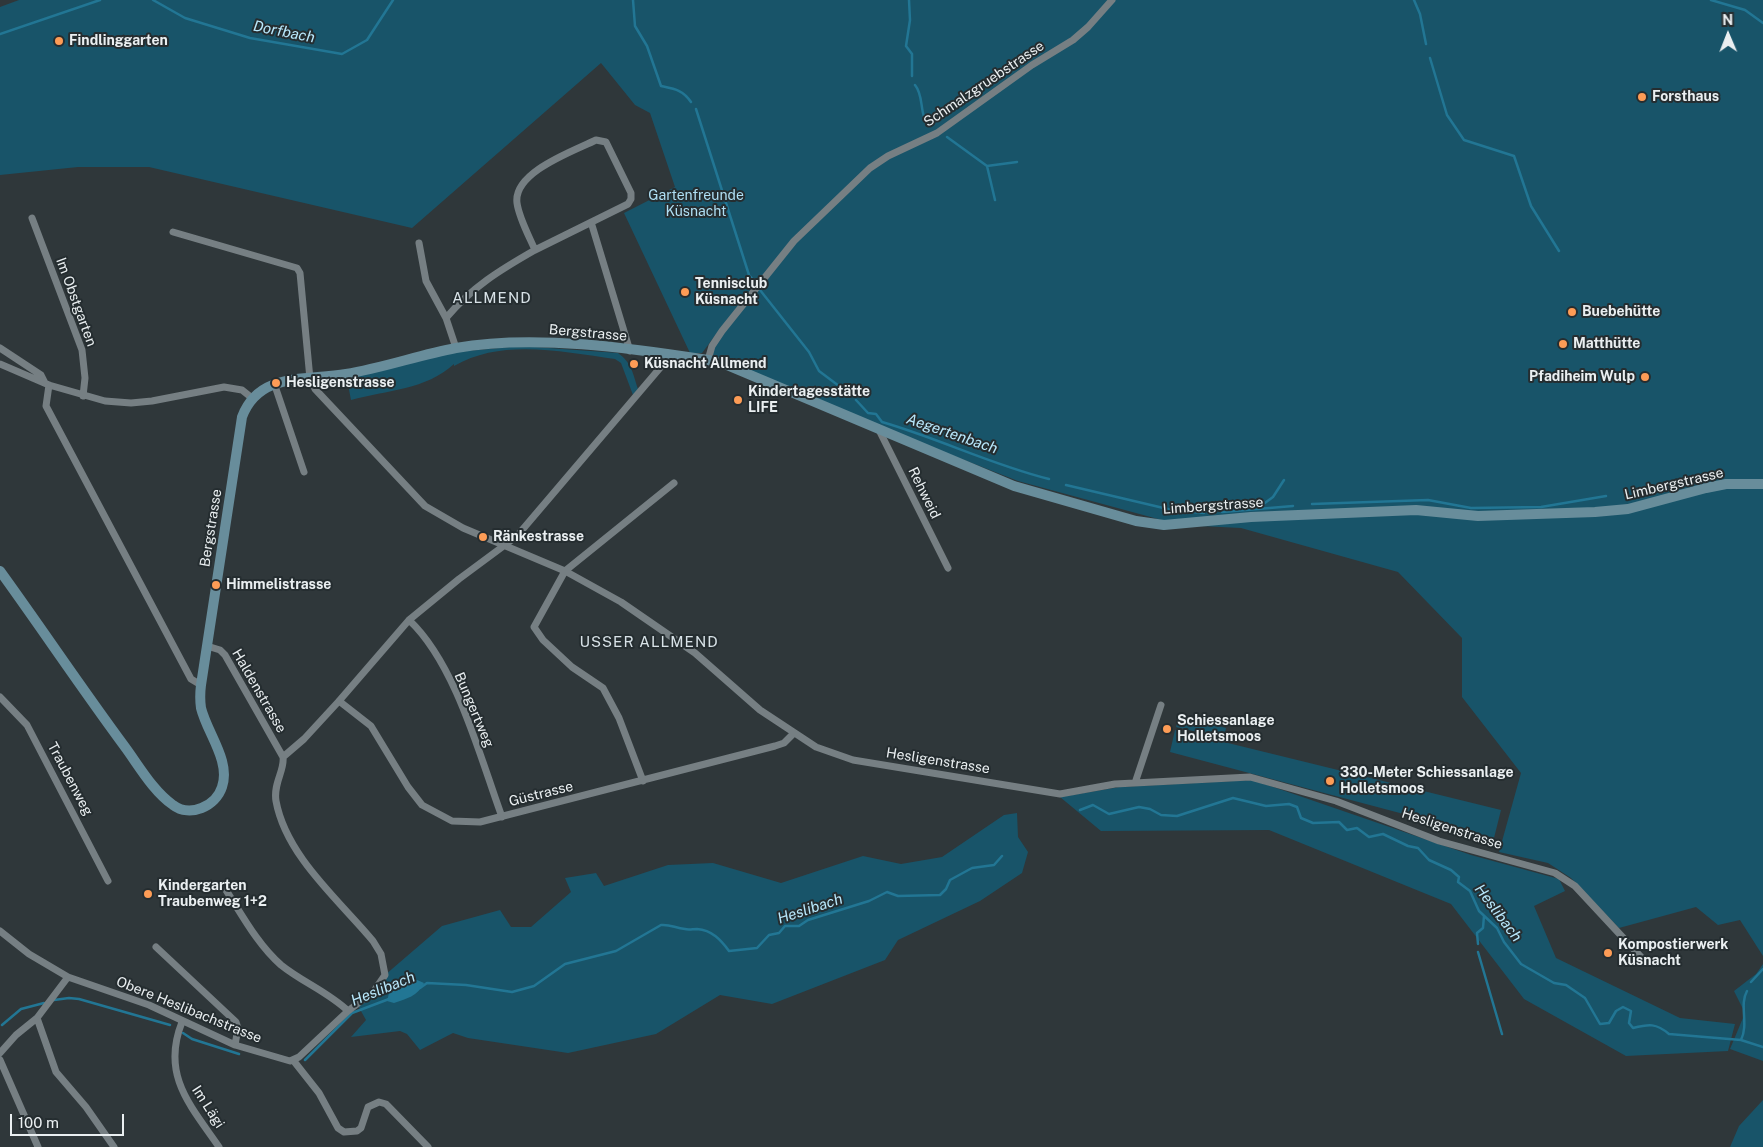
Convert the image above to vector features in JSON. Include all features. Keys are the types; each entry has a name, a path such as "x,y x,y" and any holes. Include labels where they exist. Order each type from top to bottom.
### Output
{"street":[{"name":"Schmalzgruebstrasse","path":"708,360 712,346 722,331 794,241 870,168 888,156 937,133 1032,65 1073,40 1088,27 1112,0"},
{"path":"446,318 462,298 484,280 535,250 628,204 632,199 631,192 606,142 596,140 541,167 521,184 517,204 535,250"},
{"name":"Im Obstgarten","path":"32,218 82,350 84,378 82,396"},
{"path":"591,222 630,351"},
{"path":"172,232 297,268 300,273 310,379"},
{"path":"419,243 426,281 446,318 456,348"},
{"name":"Bergstrasse","path":"0,571 100,714 160,795 174,806 184,810 200,809 214,801 219,795 225,777 202,710 201,686 238,436 242,417 252,398 262,389 274,383 346,374 456,348 522,342 693,358"},
{"path":"0,348 41,375 47,384 46,406 66,446 190,679 201,686"},
{"path":"428,1147 386,1104 379,1102 368,1107 361,1128 357,1131 344,1132 338,1128 320,1094 293,1060 348,1011 374,991 385,975 384,963 373,941 299,854 286,832 275,799 276,780 284,762 283,757 304,739 339,702 409,620 458,579 506,546 526,526 671,355"},
{"name":"Limbergstrasse","path":"693,358 732,367 1014,486 1136,521 1164,525 1251,516 1406,510 1478,516 1595,512 1628,509 1716,486 1763,484"},
{"path":"0,364 47,384 105,402 131,403 224,386 242,390 252,398"},
{"name":"Hesligenstrasse","path":"310,379 314,389 425,506 463,528 565,571 654,624 695,653 760,710 816,747 853,760 1060,794 1135,783 1250,777 1336,801 1439,841 1555,873 1575,886 1641,957"},
{"path":"274,383 304,472"},
{"name":"Rehweid","path":"878,428 948,568"},
{"path":"643,781 619,718 604,688 572,667 543,640 534,627 565,571 674,482"},
{"name":"Bungertweg","path":"409,620 421,631 452,684 502,816"},
{"name":"Haldenstrasse","path":"207,646 220,650 226,655 283,757"},
{"name":"Traubenweg","path":"0,697 27,726 108,881"},
{"name":"Güstrasse","path":"339,702 371,726 408,787 422,805 452,821 480,822 643,781 775,746 784,743 794,733"},
{"path":"1135,783 1161,705"},
{"path":"224,887 253,933 280,963 296,976 336,1000 348,1011"},
{"name":"Obere Heslibachstrasse","path":"0,932 28,954 68,977 149,1005 182,1022 236,1045 280,1059 293,1060"},
{"path":"156,947 236,1022 238,1028 236,1045"},
{"path":"0,1053 16,1035 37,1018 68,977"},
{"path":"37,1018 56,1072 86,1107 114,1147"},
{"name":"Im Lägi","path":"182,1022 176,1038 174,1062 181,1091 219,1147"},
{"path":"0,1060 38,1147"}],"green space":[{"name":"Gartenfreunde Küsnacht","path":"19,0 1763,0 1763,956 1740,920 1718,925 1696,907 1619,928 1571,878 1548,863 1499,852 1521,773 1462,697 1462,638 1398,572 1241,528 1180,525 1018,481 708,360 723,325 702,353 690,353 624,213 675,187 650,113 635,105 601,63 412,228 149,167 78,167 0,175 0,7"},
{"path":"521,346 618,353 629,365 638,389 633,395 621,363 615,359 533,349 492,352 473,357 454,366 454,364 443,373 419,384 351,400 346,374 457,352"},
{"path":"1179,716 1226,728 1224,738 1176,727"},
{"name":"330-Meter Schiessanlage Holletsmoos","path":"1175,730 1501,810 1494,838 1170,752"},
{"path":"1253,780 1471,855 1559,879 1565,891 1534,906 1556,958 1680,1018 1735,1024 1728,1051 1626,1056 1524,999 1451,904 1269,830 1101,831 1060,797 1120,787"},
{"path":"1017,813 1018,837 1028,852 1022,873 980,901 898,940 885,960 772,1004 720,995 656,1034 568,1053 468,1038 453,1033 420,1050 407,1034 400,1031 351,1037 366,1020 357,1004 385,975 442,926 500,910 511,927 531,927 571,892 565,878 596,873 604,886 668,865 713,863 781,883 863,856 901,864 942,857 1004,815"},
{"path":"1763,964 1763,1061 1730,1049 1745,1013 1734,991 1756,974"},
{"path":"1763,1100 1763,1147 1730,1147 1739,1126"}],"shaded area":[{"path":"403,980 417,980 424,983 418,991 403,1000 394,1003 387,1001 391,986"}],"waterway":[{"name":"Dorfbach","path":"0,34 100,0"},
{"name":"Dorfbach","path":"153,0 185,18 250,38 342,54 367,40 393,0"},
{"name":"Aegertenbach","path":"633,0 635,26 647,46 661,86 682,92 691,102"},
{"path":"909,0 910,20 906,46 912,54 912,76"},
{"path":"1414,0 1420,14 1426,44"},
{"path":"1711,0 1745,10 1763,23"},
{"path":"1430,58 1447,115 1464,140 1514,156 1531,206 1559,251"},
{"path":"915,85 920,95 924,117 930,126"},
{"name":"Aegertenbach","path":"696,109 749,275 754,281"},
{"path":"947,137 987,166 995,200"},
{"path":"987,166 1017,162"},
{"name":"Aegertenbach","path":"760,290 809,352 819,371 839,386 847,387 853,394"},
{"name":"Aegertenbach","path":"856,400 868,413 876,414 882,422 1049,479"},
{"path":"1258,508 1273,497 1284,480"},
{"name":"Aegertenbach","path":"1066,485 1172,510 1204,513"},
{"path":"1312,504 1428,500 1471,508 1541,507 1606,496"},
{"path":"1222,512 1293,506"},
{"name":"Heslibach","path":"1080,810 1093,805 1109,814 1139,807 1150,809 1161,815 1177,816 1233,798 1266,806 1289,804 1297,807 1301,818 1313,823 1339,822 1347,830 1357,828 1369,837 1383,834 1408,846 1418,848 1429,860 1451,870 1459,877 1458,882 1470,891 1479,911 1497,928 1504,942 1521,964 1554,983 1566,985 1585,998 1600,1024 1609,1023 1616,1011 1623,1007 1631,1011 1629,1023 1633,1028 1652,1025 1669,1034 1741,1040 1763,1047"},
{"name":"Heslibach","path":"420,988 427,983 466,985 512,992 534,986 565,964 616,951 661,925 707,931 719,939 729,951 757,948 769,935 779,933 785,926 799,926 808,920 869,901 887,892 898,896 940,895 946,889 950,880 972,868 994,865 1002,856"},
{"path":"1478,944 1477,933 1483,928 1484,916"},
{"path":"1478,952 1502,1034"},
{"path":"1751,982 1763,969"},
{"path":"1741,1040 1744,1028 1744,1002 1747,991"},
{"name":"Heslibach","path":"54,1000 79,999 170,1025"},
{"name":"Heslibach","path":"305,1060 352,1013 389,999"},
{"name":"Heslibach","path":"2,1025 21,1009 44,1003"},
{"name":"Heslibach","path":"183,1033 192,1039 239,1054"}],"place":[{"name":"Findlinggarten","path":"59,41"},
{"name":"Forsthaus","path":"1642,97"},
{"name":"Tennisclub Küsnacht","path":"685,292"},
{"name":"Buebehütte","path":"1572,312"},
{"name":"Matthütte","path":"1563,344"},
{"name":"Küsnacht Allmend","path":"634,364"},
{"name":"Pfadiheim Wulp","path":"1645,377"},
{"name":"Hesligenstrasse","path":"276,383"},
{"name":"Kindertagesstätte LIFE","path":"738,400"},
{"name":"Ränkestrasse","path":"483,537"},
{"name":"Himmelistrasse","path":"216,585"},
{"name":"Schiessanlage Holletsmoos","path":"1167,729"},
{"name":"330-Meter Schiessanlage Holletsmoos","path":"1330,781"},
{"name":"Kindergarten Traubenweg 1+2","path":"148,894"},
{"name":"Kompostierwerk Küsnacht","path":"1608,953"}],"district":[{"name":"ALLMEND","path":"492,298"},
{"name":"USSER ALLMEND","path":"649,642"}]}
